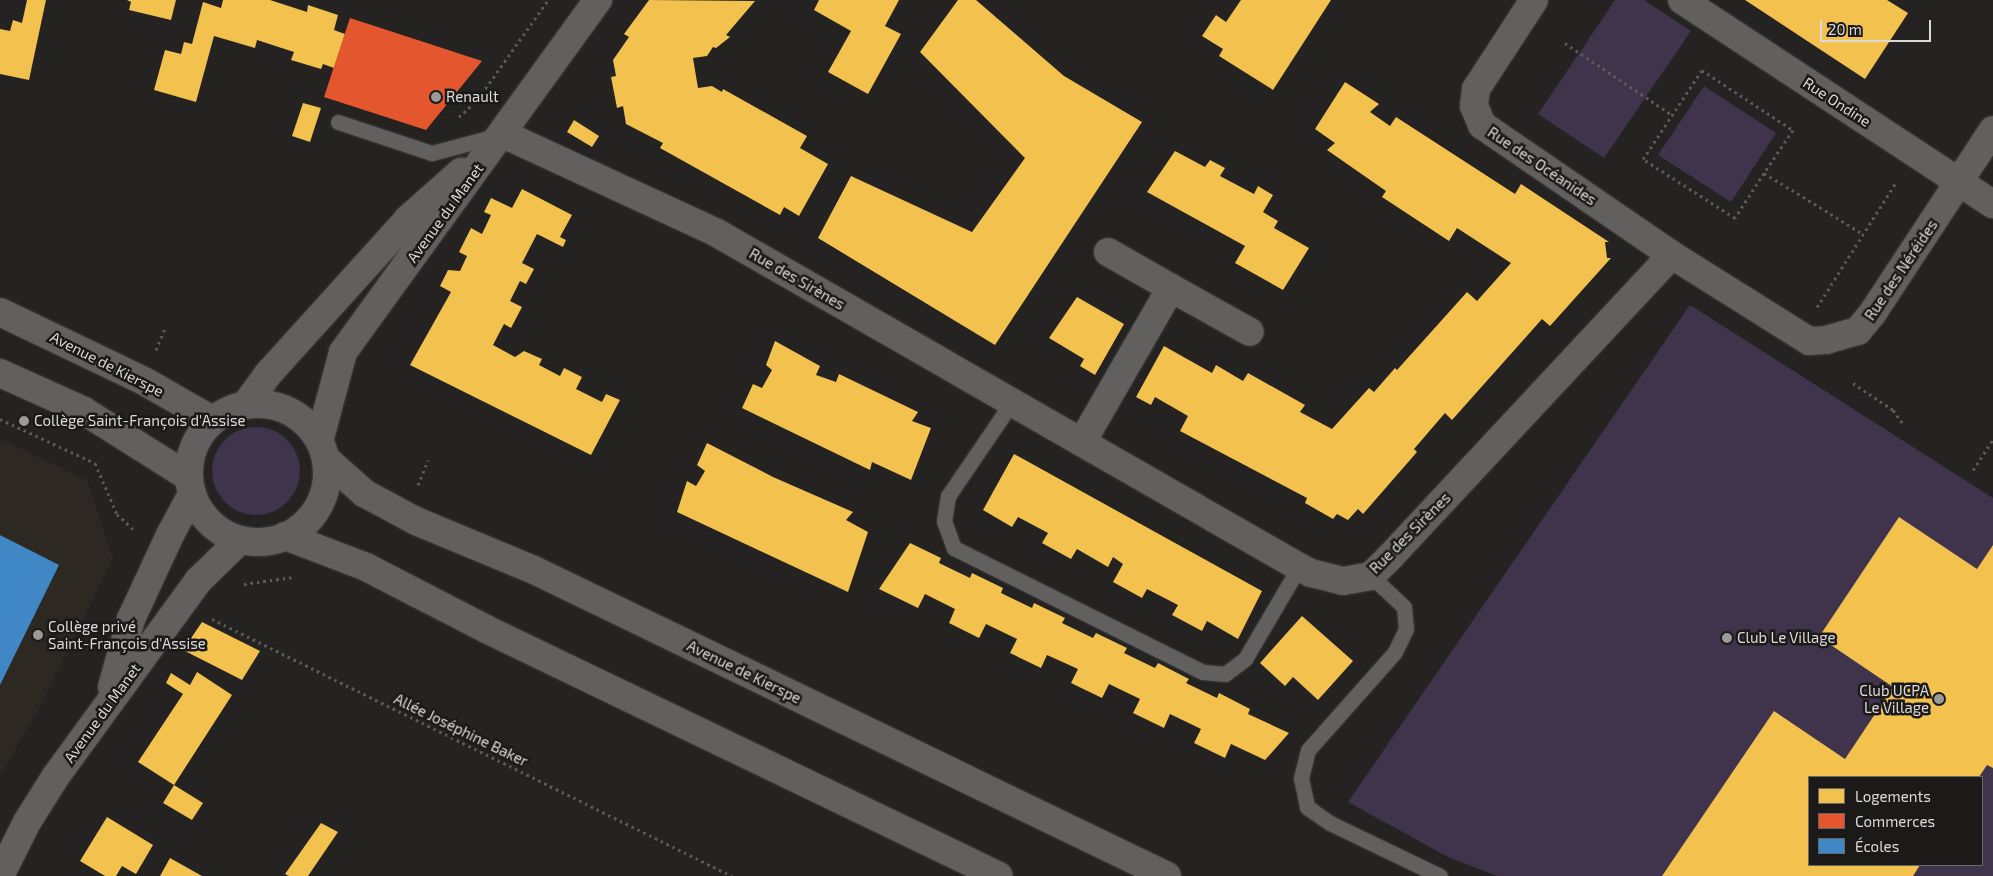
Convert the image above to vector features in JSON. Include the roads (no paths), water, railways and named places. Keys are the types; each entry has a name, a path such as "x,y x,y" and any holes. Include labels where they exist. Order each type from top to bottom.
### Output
{"street":[{"name":"Avenue du Manet","path":"324,449 343,352 503,134 598,0"},
{"name":"Rue des Océanides","path":"1534,0 1476,89 1474,106 1482,125 1672,255"},
{"name":"Rue Ondine","path":"1682,0 1993,204"},
{"name":"Rue des Néréides","path":"1672,255 1809,341 1826,340 1858,331 1872,314 1993,130"},
{"name":"Rue des Sirènes","path":"503,134 717,233 1299,567 1311,573 1343,581 1371,576 1672,255"},
{"path":"247,403 269,373 408,219 503,134"},
{"path":"1108,252 1250,332"},
{"path":"1082,442 1172,288"},
{"name":"Avenue de Kierspe","path":"0,312 144,381 212,420"},
{"path":"0,372 84,411 191,486"},
{"path":"266,402 324,449 328,483 320,506 305,524 285,536 263,541 240,540 204,516 191,486 190,456 198,436 212,420 228,409 247,403 266,402"},
{"name":"Avenue de Kierspe","path":"324,449 364,493 416,521 534,570 1167,876"},
{"path":"107,706 131,620 191,486"},
{"path":"285,536 366,567 486,629 998,876"},
{"name":"Avenue du Manet","path":"0,876 27,822 56,776 199,580 240,540"}],"lane":[{"path":"338,122 432,153 503,134"},
{"path":"1012,402 948,496 944,521 954,548 1203,672 1225,674 1245,659 1299,567"},
{"path":"1371,576 1404,607 1406,629 1395,652 1308,750 1301,778 1307,807 1330,822 1440,876"}],"place":[{"name":"Renault","path":"436,97"},
{"name":"Collège Saint-François d'Assise","path":"24,421"},
{"name":"Collège privé Saint-François d'Assise","path":"38,635"},
{"name":"Club Le Village","path":"1727,638"},
{"name":"Club UCPA Le Village","path":"1939,699"}]}
